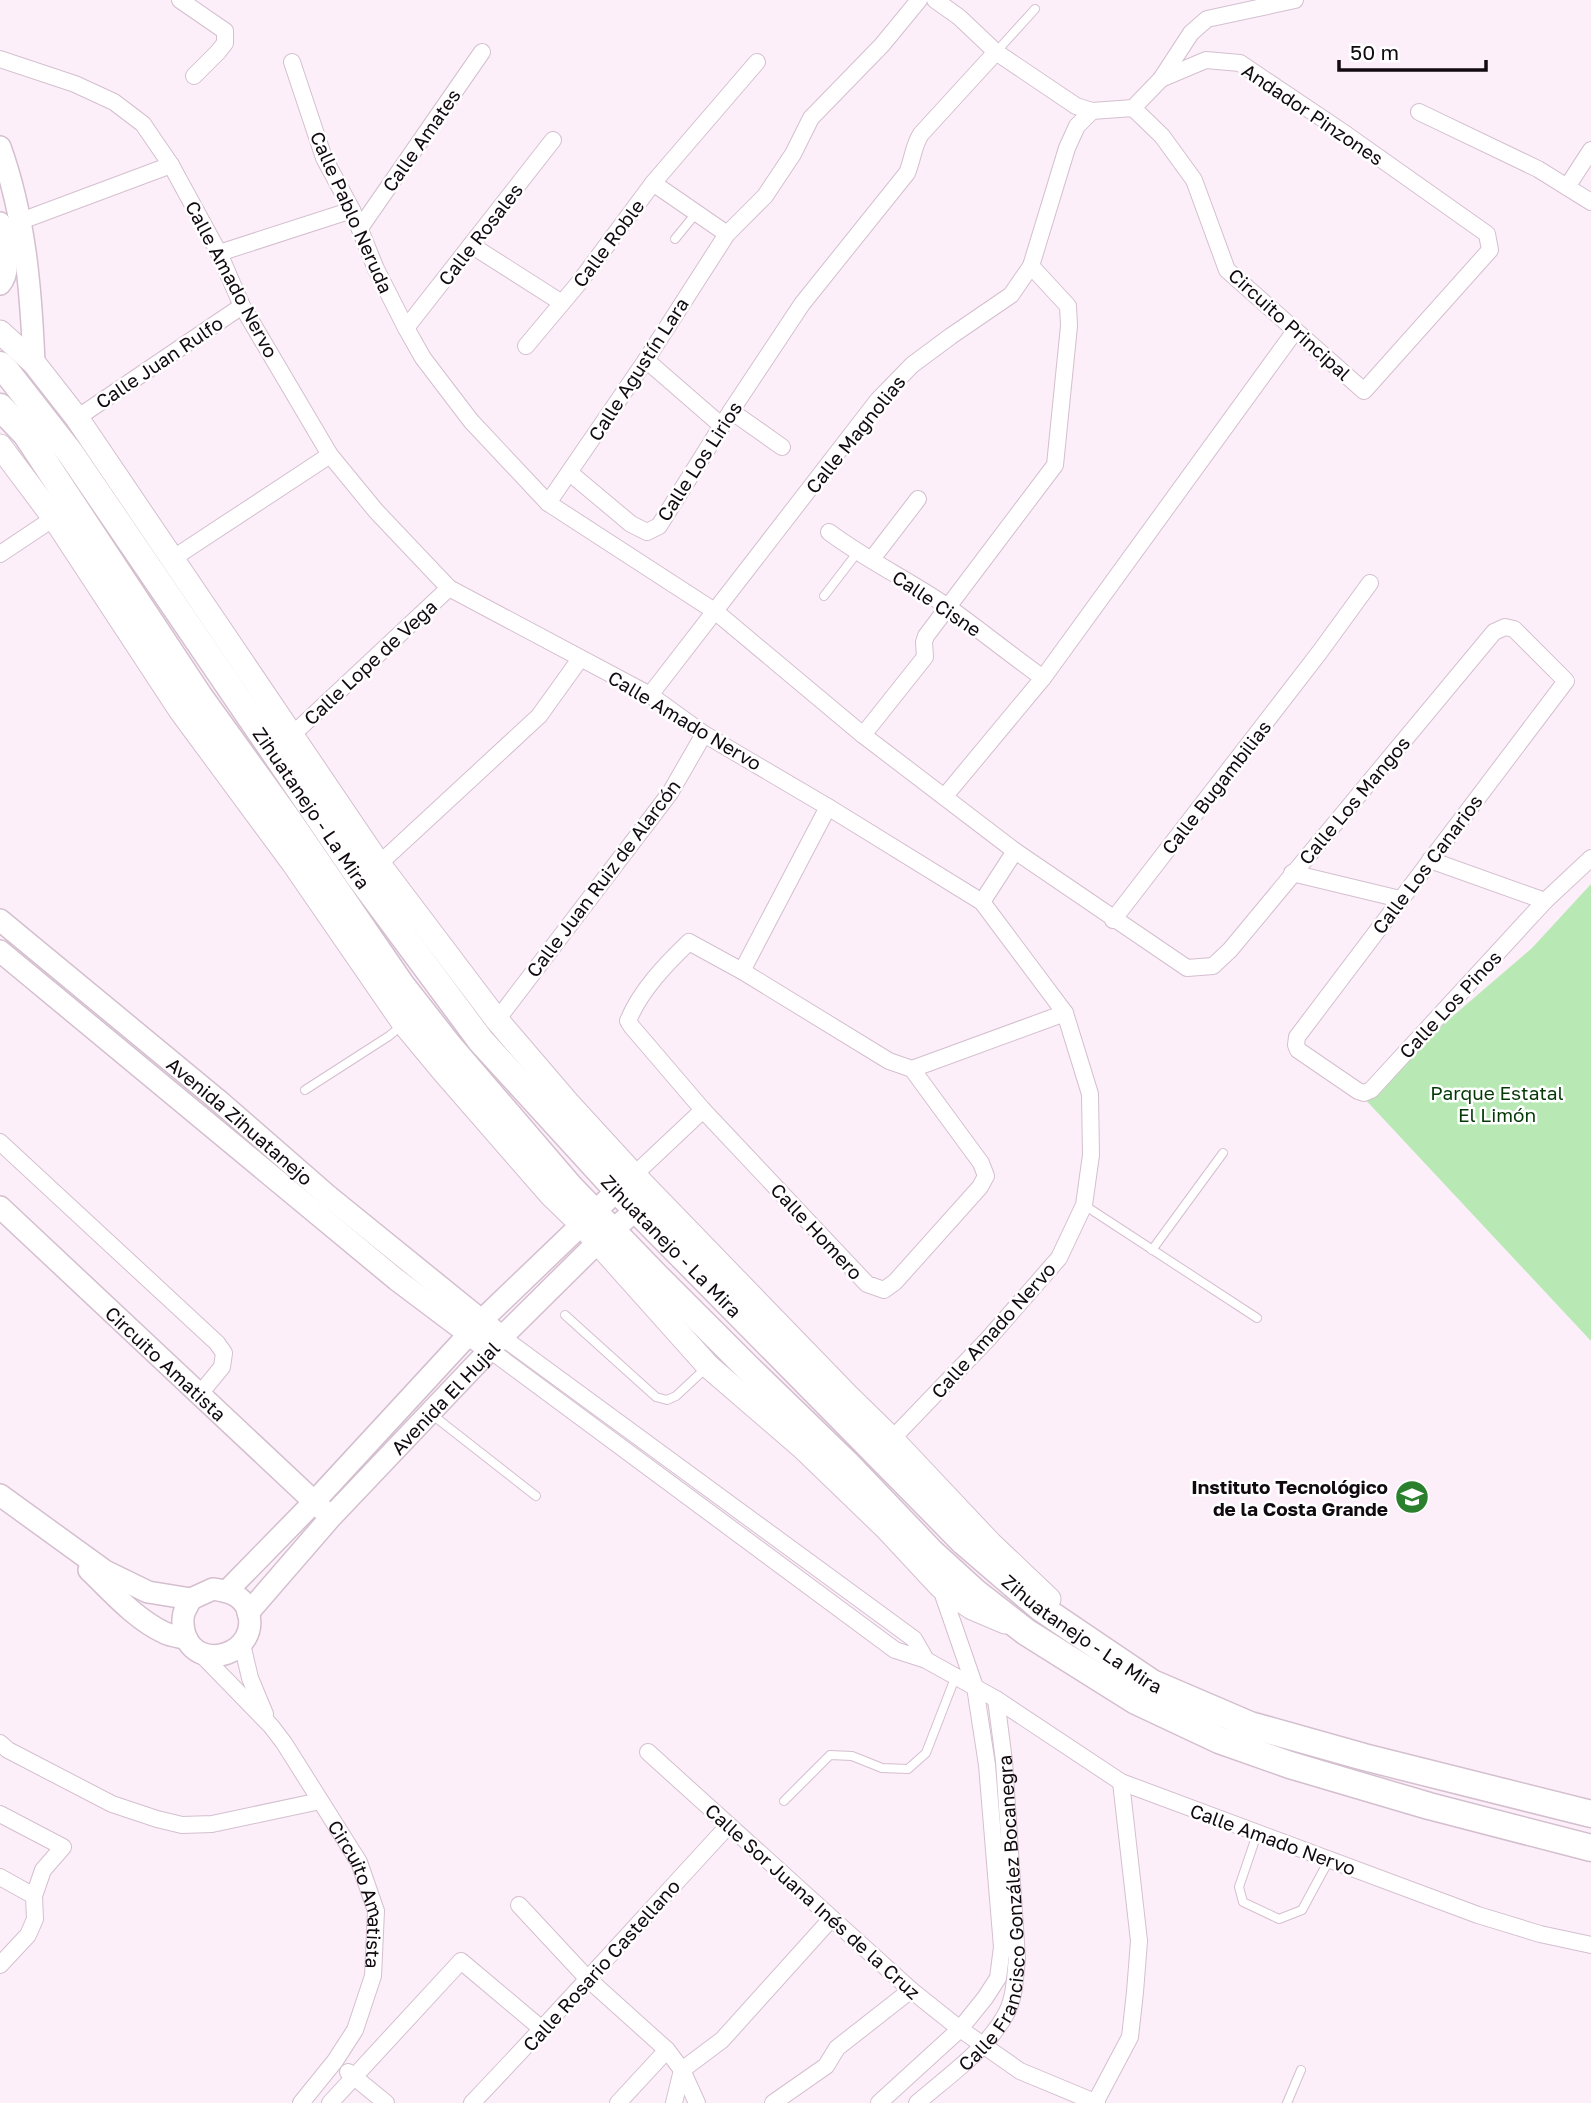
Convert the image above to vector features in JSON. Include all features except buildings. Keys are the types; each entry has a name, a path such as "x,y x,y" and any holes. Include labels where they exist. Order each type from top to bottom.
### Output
{"highway":[{"name":"Zihuatanejo - La Mira","path":"0,365 71,454 358,875 481,1041 646,1202 964,1542 1041,1608 1152,1683 1250,1725 1364,1757 1591,1814"},
{"name":"Zihuatanejo - La Mira","path":"0,407 26,434 189,703 289,821 402,986 449,1046 569,1186 597,1228 846,1462 931,1552 976,1593 1026,1632 1136,1701 1219,1740 1290,1765 1429,1806 1591,1848"}],"main road":[{"path":"0,332 34,363 77,418 379,864 497,1020 568,1103 626,1183"},
{"path":"0,446 189,703 293,863 404,1024 551,1195 597,1228 708,1366 811,1456 886,1528 940,1586 972,1608 1026,1632"},
{"path":"646,1202 892,1438 989,1543 1055,1605 1152,1683"}],"street":[{"path":"180,0 225,30 225,43 194,76"},
{"name":"Calle Agustín Lara","path":"548,503 646,360 727,234 765,196 793,153 811,118 882,45 919,0"},
{"path":"935,0 959,17 996,52 1076,106 1092,111 1133,108"},
{"path":"1161,79 1191,33 1207,19 1295,0"},
{"name":"Calle Amates","path":"360,228 482,52"},
{"name":"Calle Los Lirios","path":"570,473 631,524 647,532 659,526 802,304 907,173 913,159 914,145 921,134 996,52"},
{"name":"Calle Amado Nervo","path":"0,59 75,84 114,102 143,124 172,164 219,253 242,306 330,455 376,511 449,589 650,695 705,734 982,902 1065,1013 1090,1094 1091,1154 1084,1206 1059,1258 988,1339 892,1438"},
{"name":"Andador Pinzones","path":"1133,108 1161,79 1206,60 1240,63 1487,234 1490,250 1364,391"},
{"name":"Calle Pablo Neruda","path":"292,62 324,158 352,210 376,269 423,358 471,421 548,503 716,611 863,735 1015,851 1113,920 1187,968 1213,966"},
{"name":"Calle Roble","path":"526,346 653,183 757,62"},
{"name":"Circuito Principal","path":"1133,108 1162,136 1194,180 1227,270 1364,391"},
{"name":"Calle Magnolias","path":"650,695 878,400 912,365 1011,295 1031,266 1067,148 1077,126 1092,111"},
{"path":"1419,112 1538,169 1591,202"},
{"name":"Calle Rosales","path":"406,328 553,140"},
{"path":"0,147 22,221 34,363"},
{"path":"1567,187 1591,150"},
{"path":"22,221 172,164"},
{"path":"653,183 727,234"},
{"path":"219,253 352,210"},
{"path":"0,223 6,260 4,279 0,284"},
{"path":"471,245 562,303"},
{"path":"863,735 925,657 926,636 1055,466 1069,326 1068,306 1031,266"},
{"name":"Calle Juan Rulfo","path":"77,418 242,306"},
{"path":"945,796 1043,678 1295,331"},
{"path":"646,360 722,426"},
{"path":"731,411 782,447"},
{"path":"172,559 330,455"},
{"path":"865,556 918,499"},
{"path":"0,554 54,518"},
{"name":"Calle Cisne","path":"829,532 948,607 1043,678"},
{"name":"Calle Bugambilias","path":"1113,920 1370,583"},
{"name":"Calle Lope de Vega","path":"291,736 449,589"},
{"name":"Calle Los Canarios","path":"1298,1050 1297,1037 1566,681 1514,629 1506,627 1494,632"},
{"name":"Calle Los Mangos","path":"1213,966 1230,950 1494,632"},
{"path":"379,864 539,716 580,659"},
{"name":"Calle Juan Ruiz de Alarcón","path":"497,1020 670,793 705,734"},
{"path":"742,971 828,807"},
{"path":"982,902 1015,851"},
{"name":"Calle Los Pinos","path":"1298,1050 1358,1091 1364,1093 1371,1090 1545,901 1591,858"},
{"path":"1430,860 1545,901"},
{"path":"1292,873 1400,900"},
{"name":"Avenida Zihuatanejo","path":"0,920 219,1101 320,1202"},
{"name":"Calle Homero","path":"689,942 742,971 889,1061 912,1069 981,1163 986,1176 980,1187 895,1282 884,1290 867,1284 703,1110 628,1021 635,1004 689,942"},
{"name":"Avenida Zihuatanejo","path":"0,951 496,1343"},
{"path":"912,1069 1065,1013"},
{"path":"626,1183 703,1110"},
{"path":"0,1142 218,1343 224,1353 222,1367 200,1395"},
{"name":"Avenida El Hujal","path":"248,1612 331,1517 496,1343 597,1228 626,1183"},
{"name":"Avenida El Hujal","path":"228,1591 476,1329 597,1228 646,1202"},
{"name":"Circuito Amatista","path":"0,1207 331,1517"},
{"name":"Calle Amado Nervo","path":"496,1343 779,1566 895,1650 926,1660 996,1699 1121,1782 1478,1915 1540,1934 1591,1945"},
{"name":"Circuito Amatista","path":"0,1495 106,1571 148,1592 191,1599"},
{"name":"Circuito Amatista","path":"58,1538 117,1598 141,1618 192,1645 271,1726 359,1862 376,1911 373,1976 355,2030 335,2061 301,2103"},
{"name":"Calle Francisco González Bocanegra","path":"879,2103 960,2029 985,1998 998,1978 1002,1947 987,1765 975,1687 940,1586"},
{"path":"213,1590 228,1591 244,1603 250,1629 242,1644 229,1654 213,1656 192,1645 183,1627 184,1614 191,1599 213,1590"},
{"name":"Circuito Amatista","path":"242,1644 250,1678 271,1726"},
{"name":"Calle Francisco González Bocanegra","path":"917,2103 982,2046 1007,2011 1014,1987 1017,1958 1004,1761 996,1699"},
{"path":"0,1744 8,1751 112,1804 182,1825 212,1824 320,1801"},
{"name":"Calle Sor Juana Inés de la Cruz","path":"648,1752 911,1990 982,2046"},
{"path":"982,2046 1020,2071 1096,2103 1130,2037 1139,1941 1121,1782"},
{"path":"0,1814 63,1847 43,1870 34,1896 35,1919 28,1935 0,1965"},
{"name":"Calle Rosario Castellano","path":"472,2103 543,2030 587,1978 729,1826"},
{"path":"0,1877 34,1896"},
{"path":"519,1905 587,1978 667,2050 682,2070 697,2103"},
{"path":"674,2103 682,2070 722,2040 831,1919"},
{"path":"330,2103 461,1961 543,2030"},
{"path":"773,2103 827,2066 837,2048 911,1990"},
{"path":"618,2103 667,2050"},
{"path":"335,2061 386,2103"}],"lane":[{"path":"996,52 1035,9"},
{"path":"675,239 697,212"},
{"path":"824,596 865,556"},
{"path":"305,1090 404,1024"},
{"path":"1152,1250 1223,1153"},
{"path":"1084,1206 1257,1318"},
{"path":"565,1315 656,1397 667,1400 677,1396 708,1366"},
{"path":"430,1413 536,1496"},
{"path":"783,1801 830,1755 852,1756 883,1768 908,1769 926,1753 955,1678"},
{"path":"1257,1833 1239,1887 1242,1902 1279,1919 1302,1910 1329,1860"},
{"path":"1287,2103 1301,2070"}],"green space":[{"name":"Parque Estatal El Limón","path":"1591,884 1591,1341 1361,1095 1532,948"}],"place":[{"name":"Instituto Tecnológico de la Costa Grande","path":"1412,1497"}]}
